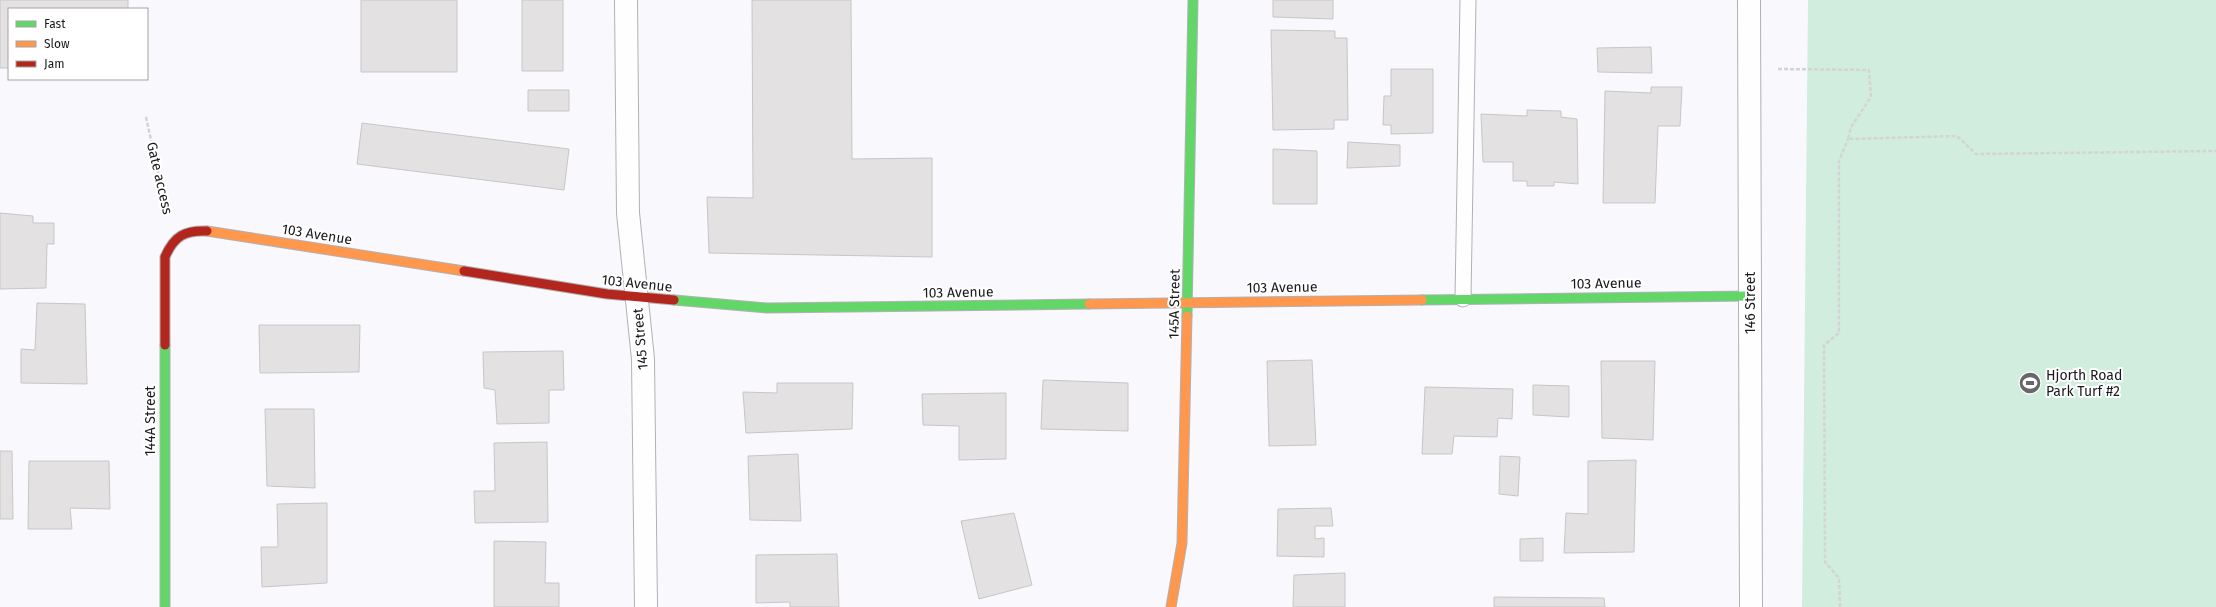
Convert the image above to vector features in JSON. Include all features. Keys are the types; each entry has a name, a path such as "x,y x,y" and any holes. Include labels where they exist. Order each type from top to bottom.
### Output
{"street":[{"name":"145 Street","path":"626,0 628,213 643,359 646,607"},
{"name":"145A Street","path":"1171,607 1182,543 1193,0"},
{"name":"146 Street","path":"1749,0 1751,607"},
{"name":"103 Avenue","path":"175,238 182,233 192,230 216,232 637,298 767,308 1750,296"},
{"name":"144A Street","path":"165,607 164,284 165,256 168,246 175,238"}],"lane":[{"path":"1463,299 1468,0"}],"path":[{"path":"1750,70 1869,70 1871,97 1851,127 1840,161 1840,334 1824,345 1826,562 1840,578 1840,607"},
{"name":"Gate access","path":"146,117 162,197 175,238"},
{"path":"1848,139 1957,136 1976,154 2216,151"}],"green space":[{"name":"Hjorth Road Park Turf #2","path":"1808,0 2216,0 2216,607 1802,607"}],"building":[{"path":"0,0 128,0 128,8 8,8 8,68 0,68"},
{"path":"361,0 457,0 457,72 361,72"},
{"path":"522,0 563,0 563,71 522,71"},
{"path":"752,0 851,0 852,159 932,158 932,257 709,253 707,197 753,198"},
{"path":"1273,0 1333,0 1333,19 1273,17"},
{"path":"1271,30 1335,31 1335,38 1347,38 1348,120 1334,120 1334,129 1273,130"},
{"path":"1651,47 1652,73 1598,72 1597,48"},
{"path":"1391,69 1433,69 1433,133 1391,134 1391,125 1383,125 1384,96 1391,96"},
{"path":"1651,87 1682,87 1680,126 1658,126 1655,203 1603,203 1605,91 1651,93"},
{"path":"528,90 569,90 569,111 528,111"},
{"path":"1527,110 1561,111 1561,117 1577,119 1578,184 1554,182 1554,186 1527,186 1527,181 1513,181 1513,162 1483,162 1481,114 1527,116"},
{"path":"362,123 569,149 564,190 357,164"},
{"path":"1348,142 1400,145 1400,166 1347,168"},
{"path":"1273,149 1317,151 1317,204 1273,204"},
{"path":"0,213 33,216 33,223 54,223 54,244 47,244 46,288 0,289"},
{"path":"37,303 85,304 87,384 21,383 21,349 35,350"},
{"path":"259,325 360,325 359,372 260,373"},
{"path":"563,351 564,390 549,390 549,423 497,424 495,390 484,388 483,352"},
{"path":"1312,360 1316,445 1269,446 1267,361"},
{"path":"1601,361 1655,361 1653,440 1602,438"},
{"path":"1043,380 1128,383 1128,431 1041,429"},
{"path":"777,383 853,383 852,429 746,433 743,392 777,393"},
{"path":"1533,385 1569,386 1569,417 1533,415"},
{"path":"1425,387 1513,389 1512,419 1498,418 1497,437 1454,436 1452,454 1422,454"},
{"path":"1006,393 1006,459 959,460 959,426 923,425 922,394"},
{"path":"265,409 314,409 315,488 267,486"},
{"path":"547,442 548,522 475,523 474,491 495,491 494,443"},
{"path":"0,451 12,451 13,519 0,519"},
{"path":"798,454 801,521 750,520 748,456"},
{"path":"1500,456 1520,457 1518,496 1499,494"},
{"path":"1636,460 1634,552 1564,553 1566,513 1588,514 1588,461"},
{"path":"29,461 109,461 110,509 70,508 72,529 28,529"},
{"path":"327,503 327,583 262,587 261,547 278,547 277,504"},
{"path":"1331,508 1333,526 1315,526 1315,539 1324,538 1324,557 1277,556 1278,509"},
{"path":"1014,513 1032,585 979,599 961,521"},
{"path":"1543,538 1543,561 1520,561 1520,539"},
{"path":"494,541 546,542 545,583 559,583 559,607 494,607"},
{"path":"837,554 839,607 790,607 790,602 756,603 756,555"},
{"path":"1345,573 1345,607 1293,607 1294,575"},
{"path":"1494,597 1604,598 1605,607 1494,607"}],"traffic: fast":[{"path":"1187,316 1193,0"},
{"path":"1422,300 1750,296"},
{"path":"674,300 767,308 1089,304"},
{"path":"165,345 165,607"}],"traffic: slow":[{"path":"207,231 464,271"},
{"path":"1089,304 1422,300"},
{"path":"1171,607 1182,543 1187,316"}],"traffic: jam":[{"path":"165,345 165,257 176,239 186,233 207,231"},
{"path":"464,271 607,294 674,300"}],"place":[{"name":"Hjorth Road Park Turf #2","path":"2030,383"}]}
